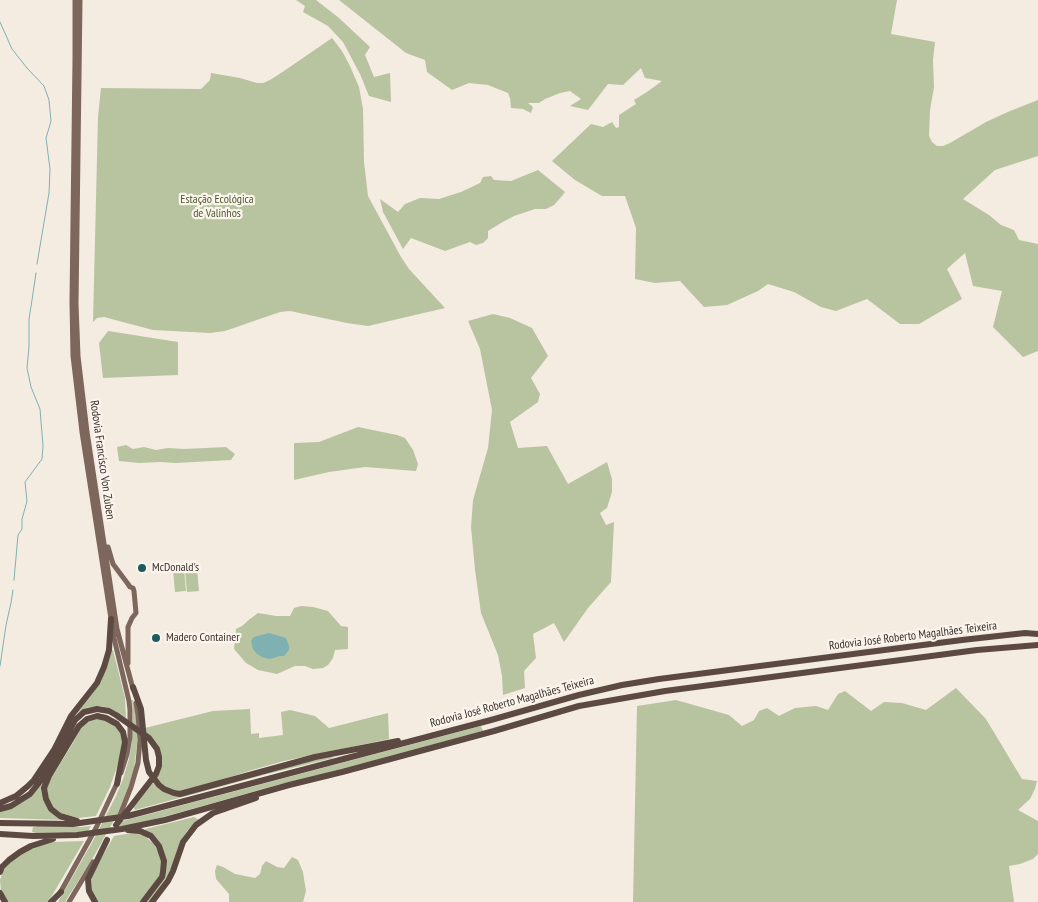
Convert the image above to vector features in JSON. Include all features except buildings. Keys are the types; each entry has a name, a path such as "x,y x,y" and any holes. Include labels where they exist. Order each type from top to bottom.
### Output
{"highway":[{"path":"0,803 16,796 34,780 54,750 71,716 97,683 109,650 111,620"},
{"name":"Rodovia José Roberto Magalhães Teixeira","path":"0,823 68,824 128,816 622,685 962,640 1025,633 1038,634"},
{"name":"Rodovia José Roberto Magalhães Teixeira","path":"0,834 33,836 75,835 165,820 494,731 579,706 665,691 977,650 1038,645"},
{"path":"133,687 141,710 149,772 159,785 168,791 180,794 315,757 446,732"},
{"path":"0,808 18,803 36,787 79,715 97,709 116,715 149,738 155,745 160,762 158,769 119,827 145,833 155,841 162,853 164,866 162,877 143,902"},
{"path":"83,823 64,818 55,813 48,805 44,788 48,776 81,724 87,719 97,716 106,718 118,724 124,732 125,742 117,784"},
{"path":"152,902 168,881 183,842 191,831 207,816 304,782"},
{"path":"0,872 9,860 31,846 75,835"},
{"path":"95,902 89,891 88,879 107,840"},
{"path":"53,902 61,892"},
{"path":"0,893 5,902"}],"main road":[{"name":"Rodovia Francisco Von Zuben","path":"61,892 96,828 125,763 129,745 130,710 128,691 111,620 82,432 73,356 75,0"},
{"name":"Rodovia Francisco Von Zuben","path":"68,902 107,840 119,827 139,753 140,726 133,687 117,629 86,432 78,356 76,304 80,0"},
{"path":"80,17 85,0"},
{"path":"101,523 113,564 134,591 136,613 128,627 128,673"}],"green space":[{"path":"296,0 316,0 339,18 370,47 365,55 374,77 390,73 391,102 369,96 343,42 328,26 303,12 305,6"},
{"path":"339,0 897,0 891,34 935,42 933,60 934,87 930,110 929,136 937,146 950,143 986,122 1038,100 1038,156 995,170 963,199 1001,225 1014,230 1019,240 1038,244 1038,351 1023,357 993,327 1002,291 973,286 965,253 947,269 962,299 919,324 900,324 867,299 836,311 821,307 794,292 768,284 758,291 727,305 704,307 680,281 655,283 635,279 636,228 625,196 602,196 575,180 552,161 591,124 603,127 612,122 616,128 619,127 619,115 636,104 634,100 662,81 645,78 641,68 623,85 608,84 588,110 570,106 581,99 570,91 560,93 539,103 528,103 533,107 531,113 523,109 511,108 508,93 488,85 469,83 452,90 427,72 425,60 406,53"},
{"name":"Estação Ecológica de Valinhos","path":"332,38 342,51 359,87 363,109 364,162 368,196 409,269 445,308 368,326 290,311 280,312 225,331 210,333 153,330 104,317 97,318 93,322 98,117 101,88 201,89 210,80 211,73 263,83"},
{"path":"538,170 565,192 554,205 546,209 535,209 514,216 488,231 488,238 483,243 476,245 470,242 445,251 411,238 403,249 383,212 380,199 398,212 405,204 420,198 439,199 461,192 480,183 483,177 491,176 494,180 511,181"},
{"path":"493,314 510,318 532,328 548,356 531,378 540,394 538,402 510,422 518,448 547,446 568,484 607,462 612,479 612,492 607,508 600,513 606,525 614,522 611,582 588,608 564,642 554,623 533,634 536,658 524,671 525,688 503,695 498,655 481,613 471,527 473,500 488,448 492,410 480,349 468,321"},
{"path":"108,331 178,342 178,375 103,378 99,343"},
{"path":"358,427 405,438 413,450 418,464 416,471 365,467 329,472 294,480 294,443 319,442"},
{"path":"126,445 133,449 144,447 156,450 226,447 235,454 231,460 176,463 119,461 117,447"},
{"path":"184,569 186,591 175,592 173,570"},
{"path":"197,569 199,591 187,592 185,570"},
{"path":"301,606 328,611 341,626 348,627 348,649 335,650 333,658 328,665 323,668 313,669 305,666 295,666 277,674 258,670 246,663 234,649 236,629 258,613 290,616 294,608"},
{"path":"113,650 125,698 126,718 111,709 101,706 86,708 76,714 101,682 111,651"},
{"path":"956,688 986,719 1022,779 1037,781 1030,799 1018,810 1038,821 1038,854 1033,859 1009,866 1014,902 633,902 637,706 676,700 729,715 742,726 754,720 759,711 767,708 779,716 795,708 816,706 828,710 838,694 845,691 871,711 884,702 902,703 926,710"},
{"path":"132,700 137,721 137,744 134,769 128,788 118,813 94,856 65,902 58,902 94,839 123,779 132,741"},
{"path":"250,709 251,734 259,733 259,738 283,735 281,712 290,710 315,716 329,728 388,713 389,739 284,761 181,792 166,788 156,778 161,761 145,732 145,728 213,711"},
{"path":"94,719 103,719 119,728 123,740 119,761 110,787 96,816 78,818 58,812 53,808 47,786 82,726"},
{"path":"481,726 483,731 156,819 119,827 119,822"},
{"path":"332,757 135,810 133,807 153,783 170,794 315,759"},
{"path":"43,781 44,798 63,820 0,818 0,810 6,809"},
{"path":"194,817 199,820 187,831 180,842 171,869 163,884 150,902 146,902 166,863 145,829"},
{"path":"91,826 88,831 32,832 33,827"},
{"path":"132,833 146,837 154,844 162,865 160,876 140,902 97,902 92,894 91,876 114,836"},
{"path":"84,841 48,902 7,902 1,891 0,880 3,871 13,859 34,847 52,842"},
{"path":"292,857 298,860 303,872 306,891 303,902 229,902 229,894 216,879 215,871 217,865 235,874 255,878 260,874 262,866 266,861 277,867 284,868"}],"water":[{"path":"269,633 286,638 289,650 284,656 270,659 264,658 253,649 251,641 254,637"}],"waterway":[{"path":"0,22 12,49 44,86 49,100 51,121 46,138 50,169 49,193 37,264"},
{"path":"14,580 18,535 22,529 22,519 27,501 25,482 42,459 43,446 40,409 31,387 27,368 29,319 36,273"},
{"path":"0,666 13,590"}],"place":[{"name":"McDonald's","path":"142,568"},
{"name":"Madero Container","path":"156,638"}]}
